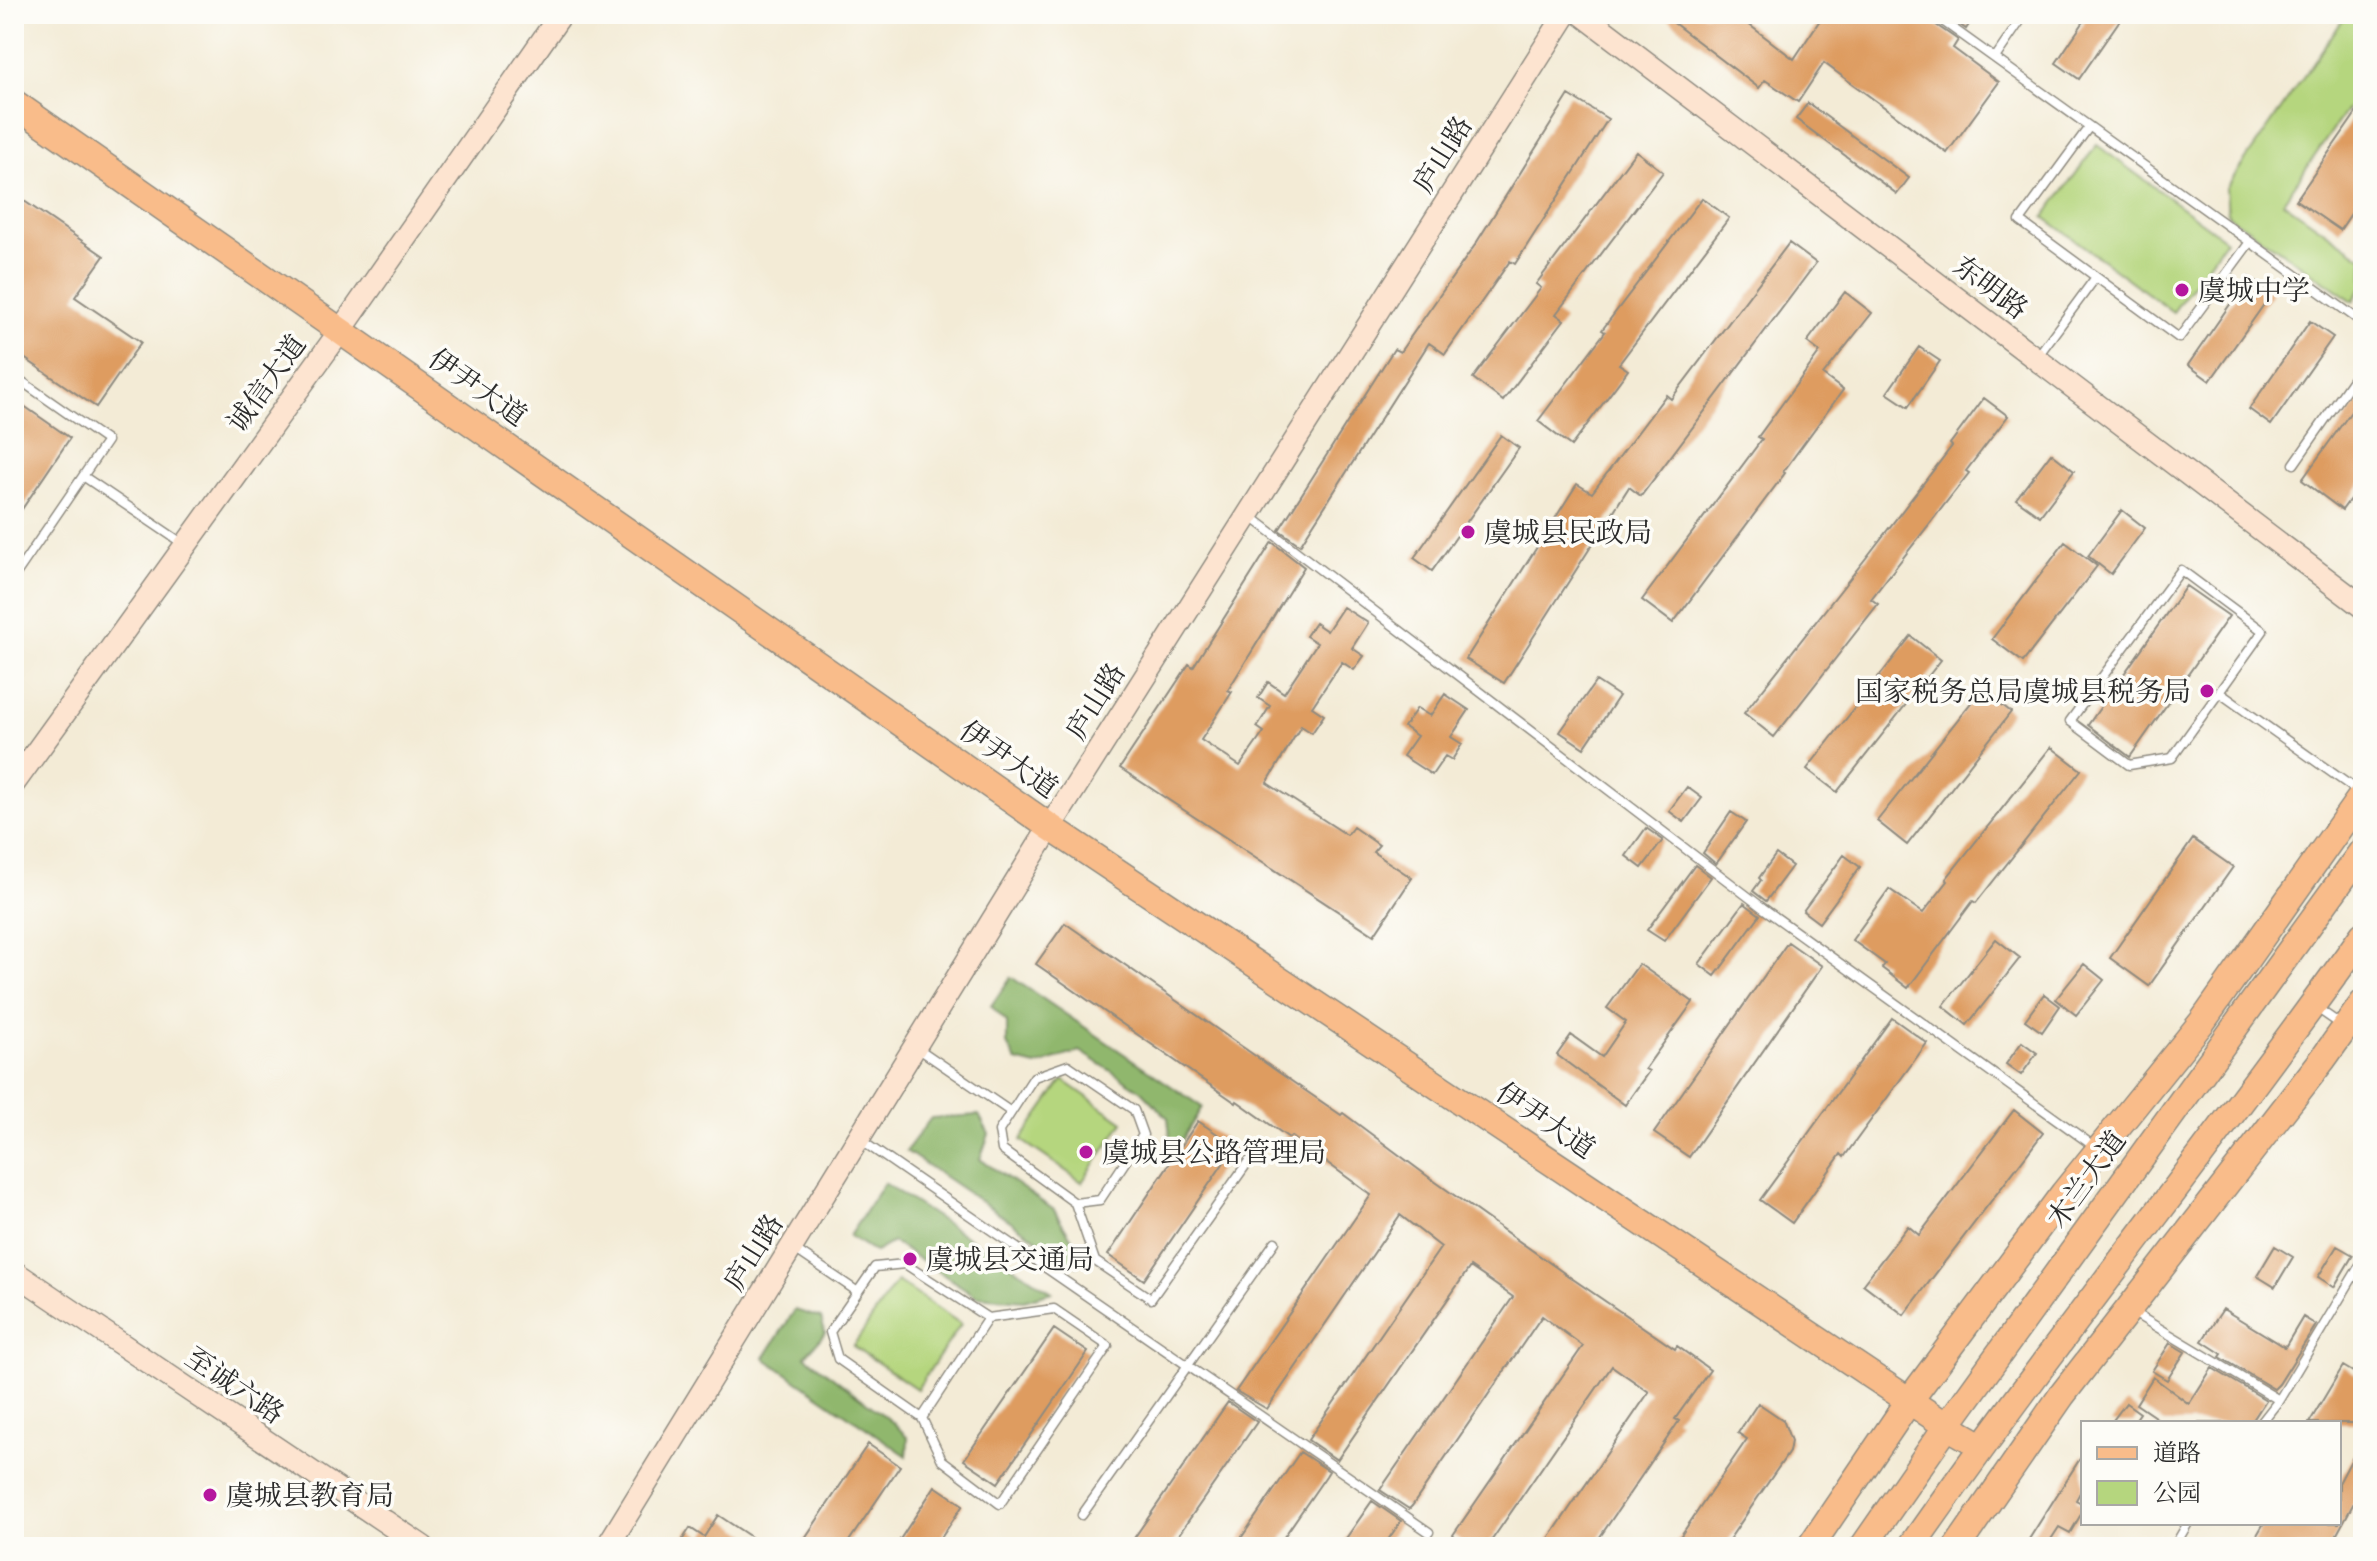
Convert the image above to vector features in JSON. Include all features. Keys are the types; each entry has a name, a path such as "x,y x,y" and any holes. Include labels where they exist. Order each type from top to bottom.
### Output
{"main road":[{"name":"诚信大道","path":"17,772 341,330 561,14"},
{"name":"庐山路","path":"607,1547 1050,827 1566,14"},
{"name":"东明路","path":"1582,14 2363,607"},
{"name":"伊尹大道","path":"14,103 1050,827 1909,1401 1982,1446"},
{"path":"1810,1547 1909,1401 2064,1193 2202,1022 2363,795"},
{"name":"木兰大道","path":"1863,1547 2363,850"},
{"path":"1911,1547 1982,1446 2363,935"},
{"path":"1957,1547 2053,1408 2354,1034 2363,1003"},
{"name":"至诚六路","path":"14,1272 423,1547"}],"lane":[{"path":"1933,14 2363,323"},
{"path":"1995,58 2025,14"},
{"path":"2089,127 2020,221 2179,338 2250,242"},
{"path":"2036,359 2096,277"},
{"path":"2294,464 2363,365"},
{"path":"14,376 107,441 14,577"},
{"path":"83,476 186,545"},
{"path":"1248,515 1763,908 2099,1150"},
{"path":"2181,570 2263,631 2220,693 2172,758 2129,765 2070,721 2181,570"},
{"path":"2220,693 2363,795"},
{"path":"2313,1006 2354,1034"},
{"path":"915,1047 1011,1112"},
{"path":"1075,1203 1100,1200 1143,1135 1134,1110 1068,1065 1034,1077 999,1131 1002,1150 1075,1203 1095,1261 1151,1299 1248,1162"},
{"path":"858,1139 1429,1532"},
{"path":"1082,1515 1275,1242"},
{"path":"792,1247 858,1292"},
{"path":"2263,1421 2279,1400 2363,1260"},
{"path":"905,1264 988,1318 1054,1309 1108,1346 1000,1504 942,1460 922,1418 838,1359 830,1332 875,1267 905,1264"},
{"path":"2129,1310 2279,1400"},
{"path":"922,1418 988,1318"},
{"path":"2174,1547 2187,1525"}],"green space":[{"path":"2347,14 2363,16 2363,86 2283,202 2363,258 2363,286 2353,301 2228,215 2226,188"},
{"path":"2097,145 2226,240 2173,312 2044,217"},
{"path":"1011,977 1202,1107 1179,1145 1171,1146 1168,1118 1142,1091 1080,1051 1036,1066 1016,1061 1007,1044 1007,1022 991,1006"},
{"path":"1063,1080 1123,1122 1082,1182 1021,1140"},
{"path":"979,1115 989,1134 980,1159 1054,1210 1083,1257 1077,1266 906,1151 931,1118"},
{"path":"884,1183 1052,1292 1024,1300 976,1296 893,1242 875,1252 849,1236"},
{"path":"897,1281 961,1324 917,1389 853,1346"},
{"path":"795,1310 821,1318 825,1333 805,1356 895,1424 908,1438 907,1456 764,1358"}],"building":[{"path":"1662,14 1735,14 1794,59 1824,14 1926,14 1929,20 1958,40 1953,48 1999,82 1947,153 1824,63 1798,102 1765,80 1759,88"},
{"path":"1945,14 1976,14 1966,29"},
{"path":"2089,14 2124,14 2079,79 2056,63"},
{"path":"1569,95 1608,119 1515,264 1510,261 1445,354 1429,343 1300,545 1279,530 1394,349 1400,352 1475,245"},
{"path":"1808,103 1909,178 1897,194 1796,119"},
{"path":"2363,103 2363,196 2340,230 2296,200"},
{"path":"1636,151 1663,172 1556,314 1564,320 1503,401 1473,378 1541,288 1536,284"},
{"path":"14,194 104,256 75,297 141,342 96,407 14,351"},
{"path":"1702,198 1729,218 1619,364 1628,370 1571,446 1538,421"},
{"path":"1789,243 1816,263 1641,496 1629,487 1504,683 1466,659 1577,484 1592,493 1666,395 1671,399"},
{"path":"2249,277 2272,293 2210,381 2188,365"},
{"path":"1845,292 1872,313 1823,375 1843,390 1673,623 1642,600 1762,439 1758,437 1820,352 1807,342"},
{"path":"2310,321 2333,337 2271,425 2249,409"},
{"path":"1919,347 1940,361 1908,407 1887,393"},
{"path":"2363,395 2363,481 2342,510 2302,480"},
{"path":"1984,398 2008,416 1966,471 1969,473 1871,599 1878,604 1774,737 1744,713 1952,446 1950,444"},
{"path":"14,399 70,438 14,521"},
{"path":"1501,435 1519,448 1432,571 1414,558"},
{"path":"2051,453 2074,471 2040,516 2016,499"},
{"path":"2122,510 2145,528 2111,574 2088,556"},
{"path":"1272,542 1304,567 1201,740 1240,766 1264,732 1257,727 1270,706 1258,698 1268,682 1284,693 1317,643 1306,636 1315,623 1327,631 1343,607 1368,623 1352,648 1364,656 1354,670 1342,662 1312,707 1324,715 1312,733 1301,726 1267,783 1347,835 1353,827 1379,845 1373,852 1412,878 1374,935 1120,768 1189,664 1193,667"},
{"path":"2065,542 2097,566 2023,662 1992,639"},
{"path":"2186,586 2229,616 2130,757 2088,725"},
{"path":"1911,636 1941,660 1837,792 1807,769"},
{"path":"1596,681 1619,696 1584,748 1560,732"},
{"path":"1982,689 2011,712 1907,845 1877,821"},
{"path":"1445,694 1469,710 1451,737 1462,744 1452,760 1445,756 1432,775 1403,756 1417,736 1404,727 1417,708 1430,716"},
{"path":"2051,747 2081,770 1976,903 1973,901 1908,988 1882,968 1885,964 1852,940 1889,889 1923,913 1948,881 1946,879"},
{"path":"1687,787 1702,798 1684,822 1669,811"},
{"path":"1731,812 1746,822 1716,864 1703,853"},
{"path":"1646,828 1663,840 1642,868 1626,856"},
{"path":"2193,839 2233,867 2149,986 2110,958"},
{"path":"1776,854 1792,866 1766,901 1753,891"},
{"path":"1844,855 1860,867 1819,923 1803,911"},
{"path":"1695,865 1711,877 1664,941 1647,930"},
{"path":"1744,903 1760,915 1715,976 1699,964"},
{"path":"1065,923 1341,1115 1343,1113 1564,1273 1710,1370 1593,1547 1543,1547 1649,1392 1612,1366 1487,1547 1470,1547 1453,1535 1583,1346 1542,1316 1412,1506 1409,1509 1380,1490 1513,1297 1470,1267 1337,1460 1308,1440 1441,1247 1400,1215 1267,1409 1236,1391 1371,1195 1291,1136 1289,1138 1236,1103 1036,964"},
{"path":"1996,939 2020,958 1967,1025 1943,1006"},
{"path":"1788,942 1822,966 1689,1157 1654,1133"},
{"path":"1639,964 1693,1002 1645,1069 1649,1071 1625,1105 1557,1055 1571,1035 1602,1057 1626,1022 1607,1008"},
{"path":"2084,964 2104,980 2076,1015 2056,999"},
{"path":"2044,994 2060,1006 2042,1032 2025,1020"},
{"path":"1892,1018 1927,1043 1792,1223 1760,1200"},
{"path":"2022,1042 2037,1053 2021,1075 2006,1064"},
{"path":"2014,1110 2043,1133 1904,1315 1863,1284 1908,1226 1919,1235"},
{"path":"1198,1121 1235,1146 1144,1280 1108,1255"},
{"path":"2275,1246 2293,1257 2275,1287 2257,1276"},
{"path":"2337,1246 2353,1255 2334,1287 2318,1277"},
{"path":"2223,1309 2285,1347 2303,1317 2316,1325 2274,1389 2220,1357 2222,1354 2202,1341"},
{"path":"1054,1329 1088,1352 998,1483 964,1460"},
{"path":"2170,1343 2185,1352 2167,1380 2152,1371"},
{"path":"2343,1366 2363,1378 2363,1423 2310,1421"},
{"path":"2212,1368 2266,1400 2252,1421 2161,1421 2136,1404 2153,1377 2189,1404"},
{"path":"1228,1402 1257,1422 1170,1547 1128,1547"},
{"path":"1758,1403 1783,1420 1791,1441 1789,1452 1724,1547 1673,1547 1747,1439 1738,1433"},
{"path":"2126,1403 2140,1413 2134,1421 2112,1421"},
{"path":"2363,1438 2363,1486 2330,1547 2250,1547 2263,1525 2341,1525 2341,1479"},
{"path":"868,1444 900,1466 845,1547 799,1547"},
{"path":"1300,1452 1329,1471 1326,1476 1277,1547 1235,1547"},
{"path":"2081,1457 2081,1491 2076,1500 2081,1503 2081,1514 2070,1533 2059,1527 2046,1547 2024,1547"},
{"path":"935,1486 963,1505 935,1547 895,1547"},
{"path":"1372,1501 1401,1521 1383,1547 1340,1547"},
{"path":"718,1515 751,1537 745,1547 678,1547 690,1528 704,1537"}],"place":[{"name":"虞城中学","path":"2182,290"},
{"name":"虞城县民政局","path":"1468,532"},
{"name":"国家税务总局虞城县税务局","path":"2207,691"},
{"name":"虞城县公路管理局","path":"1086,1152"},
{"name":"虞城县交通局","path":"910,1259"},
{"name":"虞城县教育局","path":"210,1495"}]}
